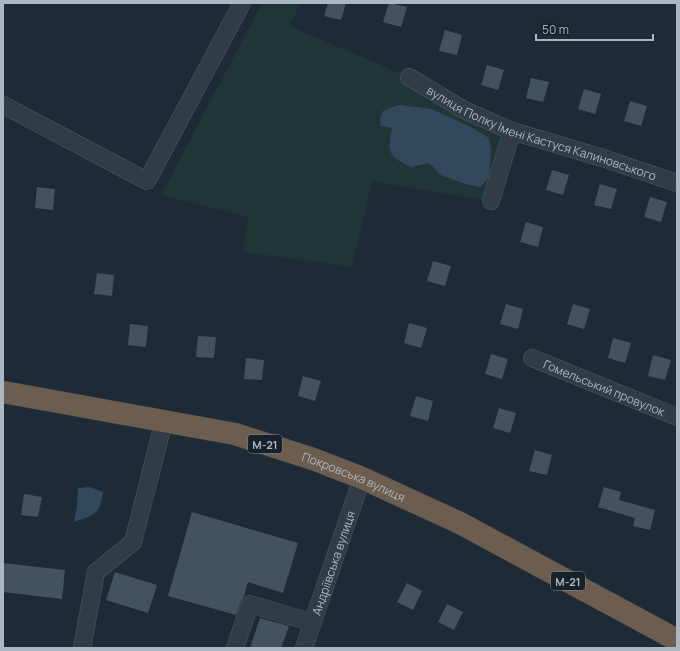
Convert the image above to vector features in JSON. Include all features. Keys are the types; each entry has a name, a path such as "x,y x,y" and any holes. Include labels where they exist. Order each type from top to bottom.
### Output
{"highway":[{"name":"Покровська вулиця","path":"3,392 235,434 313,459 362,478 460,523 677,640"}],"street":[{"path":"3,105 147,181 242,3"},
{"name":"вулиця Полку Імені Кастуся Калиновського","path":"409,77 464,110 512,131 606,159 677,183"},
{"path":"491,200 512,131"},
{"name":"Гомельський провулок","path":"532,358 677,417"},
{"path":"82,648 96,572 133,542 164,421"},
{"name":"Андріївська вулиця","path":"304,648 362,478"},
{"path":"234,648 250,604 313,623"}],"green space":[{"path":"262,3 301,3 289,26 409,77 512,131 491,201 372,181 352,267 243,252 248,217 161,195"}],"water":[{"path":"400,105 432,109 473,128 489,138 491,151 489,178 480,187 465,184 441,175 429,163 411,167 394,157 391,153 389,144 392,129 381,126 380,119 383,111"},
{"path":"89,487 103,492 98,510 87,518 74,522 78,488"}],"building":[{"path":"328,3 346,3 341,20 324,16"},
{"path":"389,3 407,7 401,27 383,22"},
{"path":"445,30 462,35 457,55 439,51"},
{"path":"487,65 504,70 498,90 481,85"},
{"path":"531,78 549,82 543,102 526,98"},
{"path":"584,89 601,94 595,114 578,109"},
{"path":"630,101 647,106 641,126 624,121"},
{"path":"552,170 569,175 563,195 546,190"},
{"path":"600,184 617,189 611,209 594,205"},
{"path":"37,187 55,189 53,210 35,208"},
{"path":"650,197 667,202 661,222 644,217"},
{"path":"526,222 543,227 538,247 520,242"},
{"path":"433,261 451,266 445,286 427,281"},
{"path":"97,273 114,275 112,296 94,294"},
{"path":"506,304 523,309 518,329 500,324"},
{"path":"573,304 590,309 584,329 567,324"},
{"path":"409,323 427,328 421,348 404,343"},
{"path":"130,324 148,326 146,347 128,345"},
{"path":"198,336 216,337 214,358 196,357"},
{"path":"613,338 631,343 625,363 608,358"},
{"path":"491,354 508,359 502,379 485,374"},
{"path":"653,355 671,360 665,380 648,376"},
{"path":"246,358 264,360 262,380 244,379"},
{"path":"303,376 321,381 315,401 298,396"},
{"path":"416,396 433,401 428,421 410,416"},
{"path":"499,408 516,413 510,433 493,428"},
{"path":"535,450 552,455 547,475 529,471"},
{"path":"604,487 621,492 619,500 655,510 650,530 633,526 635,518 598,507"},
{"path":"24,494 42,497 38,517 21,515"},
{"path":"192,512 298,543 283,593 248,582 236,615 168,596"},
{"path":"3,563 65,570 62,599 3,592"},
{"path":"115,572 157,585 148,613 106,600"},
{"path":"407,583 422,591 413,610 397,602"},
{"path":"447,604 463,612 454,630 438,622"},
{"path":"260,618 289,626 281,648 250,648"}]}
